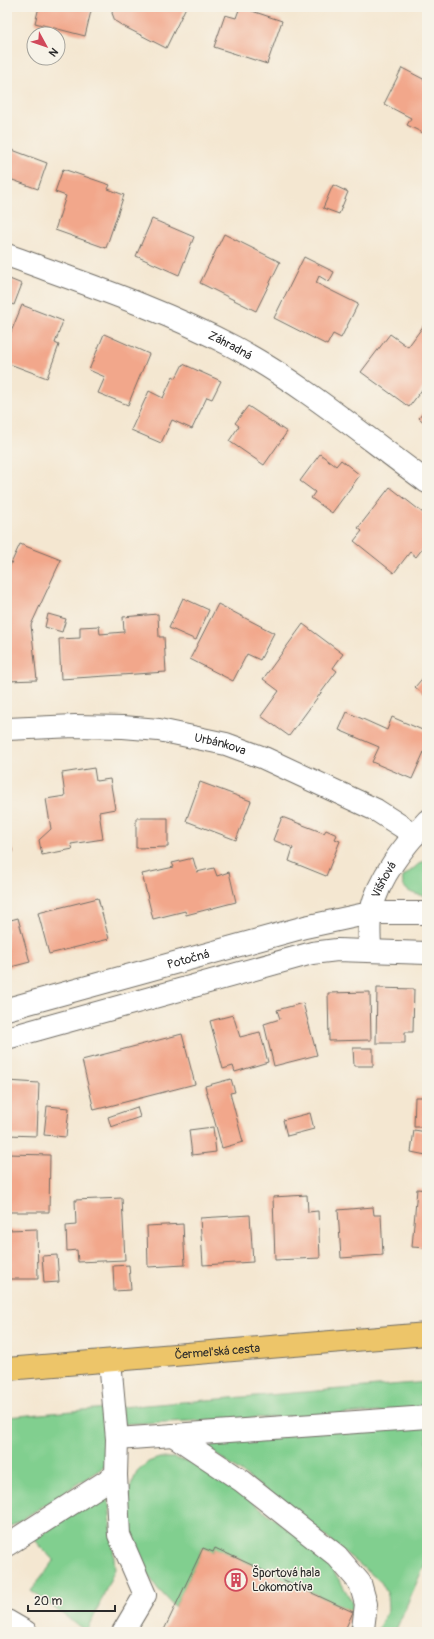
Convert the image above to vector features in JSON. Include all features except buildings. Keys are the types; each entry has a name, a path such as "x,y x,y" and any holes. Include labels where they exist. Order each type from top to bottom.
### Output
{"main road":[{"name":"Čermeľská cesta","path":"7,1369 427,1334"}],"street":[{"name":"Záhradná","path":"7,255 145,307 191,326 235,348 290,381 427,482"},
{"name":"Urbánkova","path":"7,729 75,726 123,727 159,730 226,744 264,758 376,810 421,828"},
{"name":"Višňová","path":"370,951 370,913 381,884 393,864 421,828"},
{"path":"370,913 427,913"},
{"name":"Potočná","path":"7,1009 298,929 370,913"},
{"path":"7,1038 312,953 337,950 427,953"},
{"path":"110,1361 117,1439 116,1475 119,1535 144,1595 123,1632"},
{"path":"117,1439 427,1417"},
{"path":"173,1435 242,1481 337,1556 360,1583 366,1604 363,1629 361,1632"},
{"path":"7,1545 116,1475"},
{"path":"7,1622 26,1632"}],"green space":[{"path":"427,860 427,896 414,894 404,886 403,877 420,863"},
{"path":"427,1382 427,1410 123,1424 121,1407"},
{"path":"106,1408 107,1465 7,1529 7,1417"},
{"path":"427,1423 427,1559 395,1632 376,1632 388,1610 387,1593 381,1582 288,1506 193,1438"},
{"path":"159,1458 174,1458 197,1464 221,1478 321,1554 340,1581 352,1602 353,1612 215,1548 213,1552 203,1548 175,1607 158,1589 140,1564 126,1535 129,1490 137,1472 148,1462"},
{"path":"108,1492 115,1569 87,1632 31,1591 54,1561 34,1539"}],"place":[{"name":"Športová hala Lokomotíva","path":"236,1580"}]}
